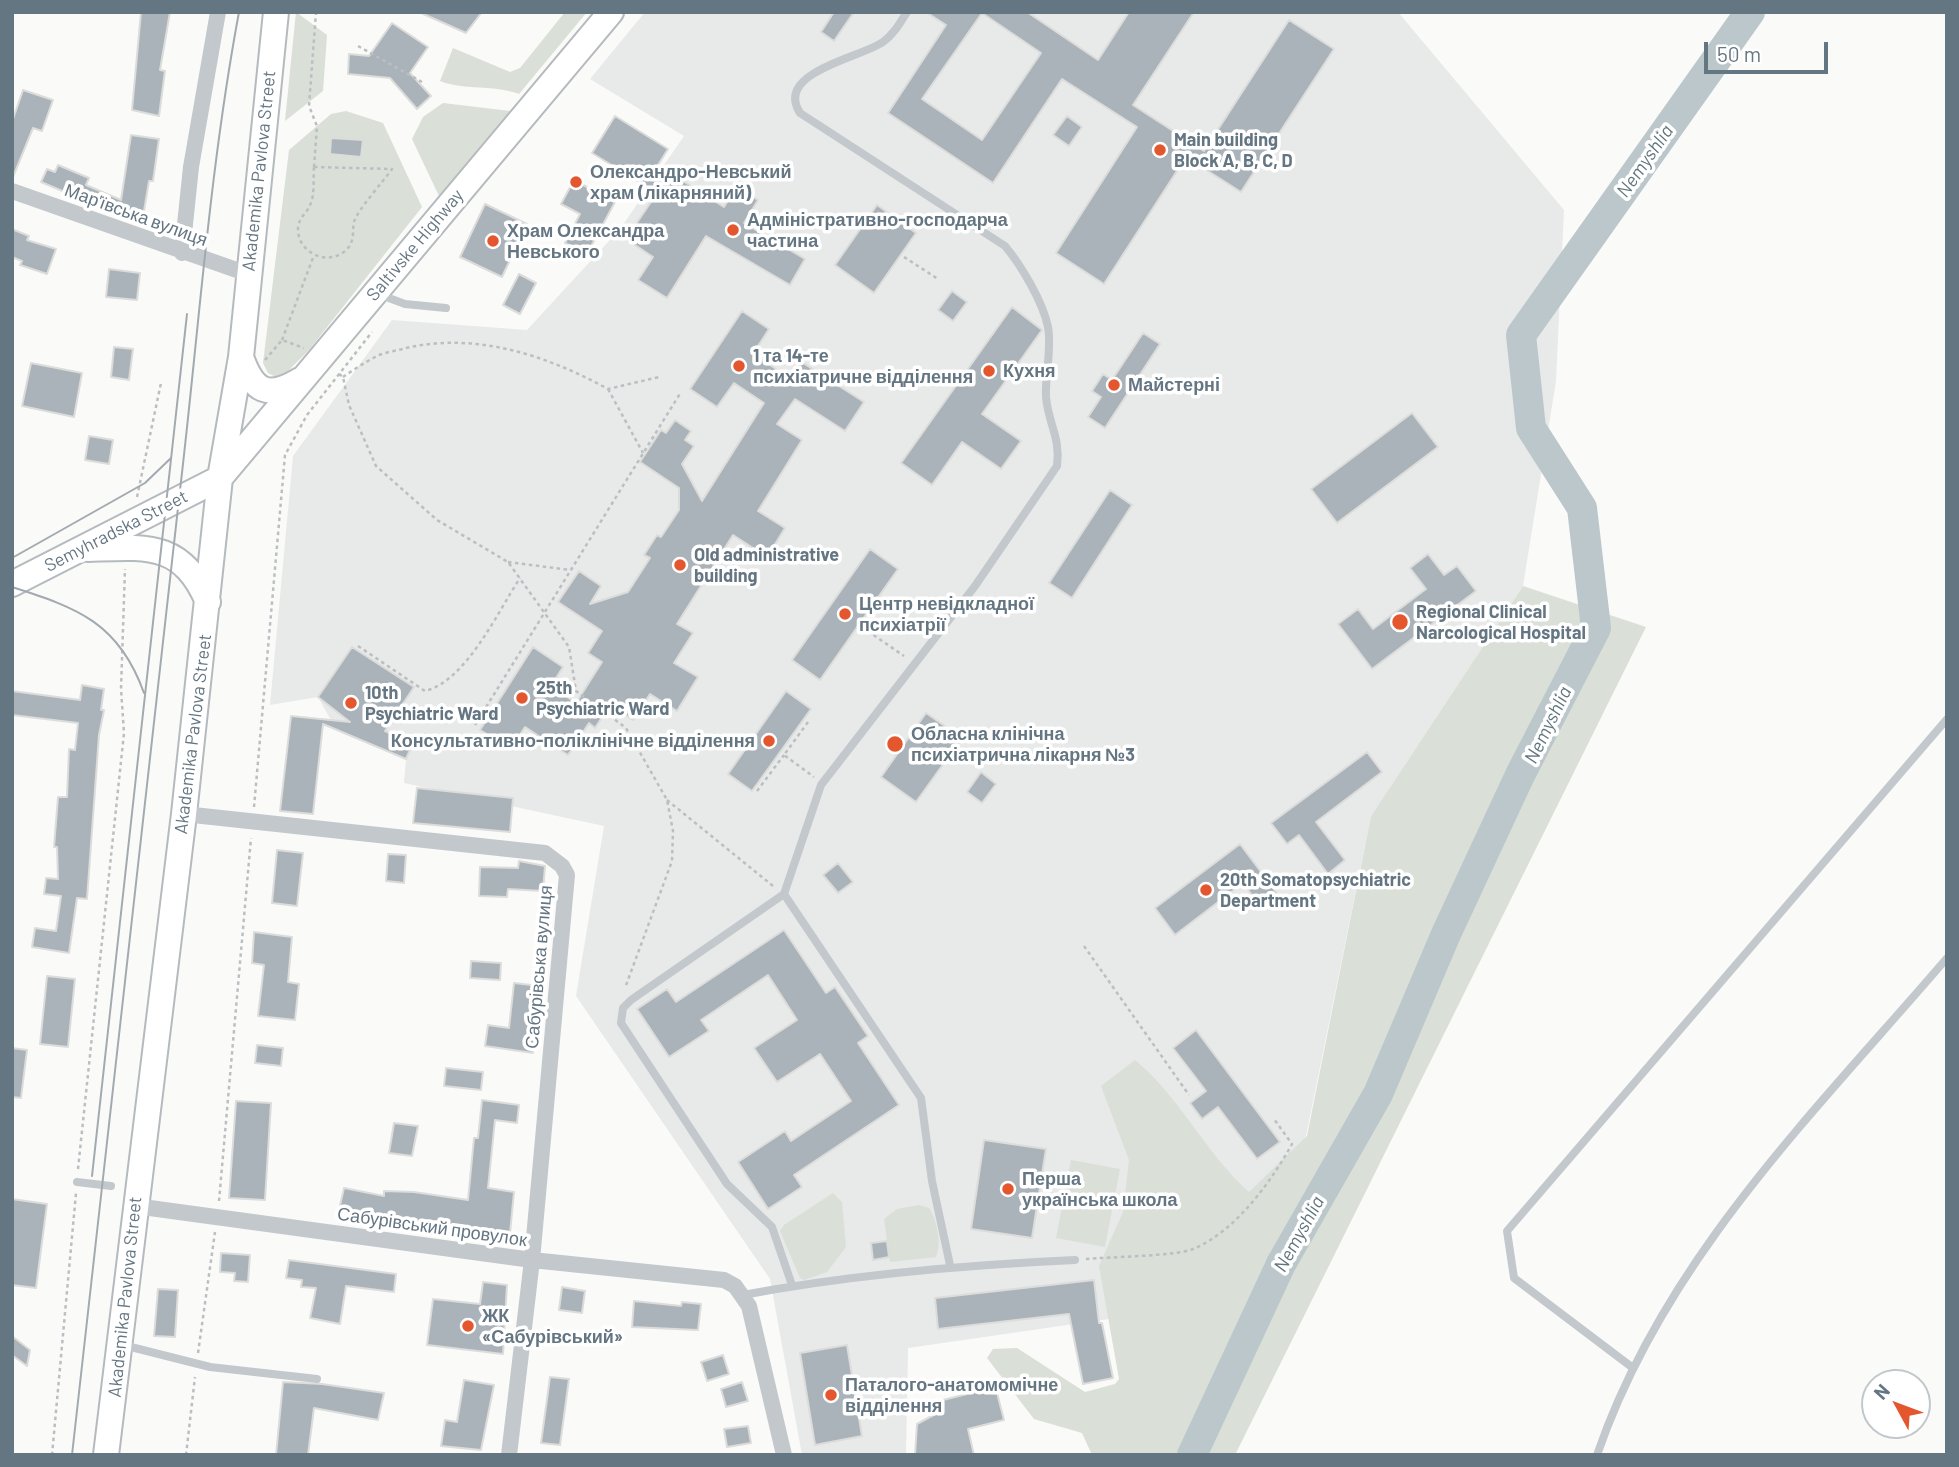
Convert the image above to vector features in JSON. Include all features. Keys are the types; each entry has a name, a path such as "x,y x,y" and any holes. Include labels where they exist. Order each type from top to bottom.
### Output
{"main road":[{"name":"Akademika Pavlova Street","path":"106,1455 184,814 220,478 252,360 248,275 276,12"},
{"name":"Saltivske Highway","path":"220,478 611,12"},
{"path":"252,360 252,382 267,391 283,389 303,378"},
{"name":"Semyhradska Street","path":"12,584 220,478"},
{"path":"84,549 143,548 165,552 190,569 208,602"}],"street":[{"path":"182,253 191,167 218,12"},
{"name":"Мар'ївська вулиця","path":"12,191 248,275"},
{"name":"Сабурівська вулиця","path":"184,814 545,853 562,866 567,875 532,1260 509,1455"},
{"name":"Сабурівський провулок","path":"135,1206 532,1260 724,1280 743,1295"},
{"path":"743,1295 749,1306 784,1455"}],"lane":[{"path":"792,1285 772,1227 727,1184 621,1023 622,1008 784,894 823,783 975,586 1057,466 1060,447 1046,400 1048,326 1029,281 1014,257 1005,246 800,113 795,106 795,91 804,79 883,42 897,28 907,12"},
{"path":"375,293 405,304 446,308"},
{"path":"1633,1368 1514,1278 1507,1231 1947,719"},
{"path":"784,894 921,1098 932,1181 950,1265"},
{"path":"1597,1455 1612,1411 1664,1306 1733,1206 1947,958"},
{"path":"77,1182 111,1186"},
{"path":"743,1295 792,1285 950,1265 1075,1260"},
{"path":"120,1345 197,1363 317,1379"}],"path":[{"path":"314,167 392,169 354,223 354,235 345,251 328,258 314,255 302,244 298,226 302,215 310,206 314,167 317,126 309,106 316,12"},
{"path":"358,46 422,82"},
{"path":"252,360 282,340 314,255"},
{"path":"904,257 938,279"},
{"path":"282,340 309,350"},
{"path":"343,377 377,355 420,345 495,345 571,369 608,388 643,453"},
{"path":"339,374 343,377 349,405 376,466 437,520 508,562 569,647 576,691 626,728 667,800 673,831 672,860 626,982 622,1008"},
{"path":"608,388 659,377"},
{"path":"474,725 681,392"},
{"path":"187,1455 217,1216 285,455"},
{"path":"508,562 570,570"},
{"path":"358,646 425,691 439,688 457,674 520,578"},
{"path":"862,627 915,664"},
{"path":"51,1455 124,733 121,689"},
{"path":"758,791 808,722"},
{"path":"784,755 823,783"},
{"path":"667,800 784,894"},
{"path":"1084,946 1189,1095"},
{"path":"1075,1260 1193,1250 1234,1221 1272,1180 1292,1144 1275,1119"}],"shaded area":[{"path":"296,12 327,35 323,91 285,121"},
{"path":"565,12 587,12 519,94 440,81 453,48 510,72 520,68"},
{"name":"Обласна клінічна психіатрична лікарня №3","path":"645,12 1398,12 1564,210 1556,381 1523,586 1371,816 1306,1136 1278,1184 1109,1319 908,1348 906,1454 802,1455 770,1279 576,996 604,826 404,783 406,759 336,729 318,697 270,705 293,456 392,320 527,330 620,229 684,136 590,79"},
{"path":"443,103 510,111 439,196 412,139 423,117"},
{"path":"346,111 383,123 422,207 309,350 288,371 276,377 268,373 263,363 289,150 331,114"},
{"path":"1523,586 1646,627 1235,1455 1092,1455 1082,1433 1034,1419 987,1358 993,1349 1017,1348 1085,1392 1115,1384 1119,1379 1099,1266 1123,1212 1129,1160 1101,1086 1135,1060 1166,1091 1219,1160 1249,1192 1307,1136 1371,816"},
{"path":"1071,1160 1120,1169 1105,1247 1056,1238"},
{"path":"833,1193 842,1202 846,1247 827,1272 804,1280 800,1278 780,1231 784,1225"},
{"path":"919,1205 929,1208 934,1219 939,1239 936,1257 890,1262 884,1219 897,1209"}],"building":[{"path":"141,12 170,12 160,70 165,71 159,116 132,110"},
{"path":"419,12 482,12 466,33"},
{"path":"834,12 854,12 834,41 821,32"},
{"name":"Main building Block A, B, C, D","path":"926,12 1027,12 1098,60 1129,12 1194,12 1133,105 1204,151 1289,20 1334,49 1241,192 1186,157 1104,284 1056,253 1137,127 1062,79 993,183 888,113 946,25","holes":["982,13 1041,53 982,140 922,99"]},
{"path":"392,23 428,47 410,73 431,96 417,109 390,78 348,74 349,54 369,56"},
{"path":"23,90 53,100 42,131 33,128 13,177 12,122"},
{"path":"615,116 668,149 658,165 724,207 736,187 758,200 744,223 805,259 790,285 706,236 667,298 638,280 653,257 626,239 657,193 592,153"},
{"path":"1067,116 1082,127 1069,146 1053,135"},
{"path":"131,135 159,139 153,181 149,181 143,217 98,206 41,182 47,169 55,172 58,165 89,178 86,185 121,200"},
{"path":"331,138 363,140 361,157 330,154"},
{"path":"574,180 615,202 587,254 565,243 580,214 561,204"},
{"name":"Храм Олександра Невського","path":"485,204 527,224 502,277 460,257"},
{"path":"877,205 916,233 874,293 835,265"},
{"path":"12,229 29,236 27,240 56,249 47,274 20,265 22,261 12,257"},
{"path":"109,269 140,273 137,300 106,297"},
{"path":"519,274 536,283 520,314 503,305"},
{"path":"952,291 967,302 953,321 938,310"},
{"name":"Кухня","path":"1012,307 1042,330 982,414 1021,441 1001,469 962,442 932,485 901,463"},
{"name":"Old administrative building","path":"742,311 769,329 753,354 790,378 800,361 864,402 845,431 795,399 777,424 802,440 758,511 785,528 767,557 733,535 677,624 693,633 674,663 698,677 677,711 650,694 633,720 610,705 595,728 589,723 568,755 525,727 511,749 480,730 533,647 563,667 551,686 576,703 602,662 588,653 602,631 558,602 579,571 601,586 590,604 628,592 650,558 644,555 657,535 661,537 679,510 679,488 640,462 661,430 666,433 675,420 691,431 685,440 694,446 682,464 702,501 764,403 734,383 717,407 690,389"},
{"name":"Майстерні","path":"1143,333 1160,344 1105,428 1088,417 1101,397 1092,391 1103,374 1112,380"},
{"path":"114,347 133,349 129,380 111,377"},
{"path":"31,363 82,373 74,417 22,406"},
{"path":"1412,413 1438,447 1337,523 1311,489"},
{"path":"89,436 113,440 109,464 85,460"},
{"path":"1110,490 1132,505 1072,598 1049,583"},
{"name":"Центр невідкладної психіатрії","path":"870,549 898,569 820,680 792,660"},
{"path":"1428,554 1444,575 1457,566 1476,591 1372,669 1338,624 1358,609 1373,629 1426,589 1410,568"},
{"name":"10th Psychiatric Ward","path":"352,647 414,687 385,731 413,743 406,759 323,724 313,814 280,811 291,716 350,722 318,697"},
{"path":"82,685 104,689 101,710 104,710 99,735 87,899 77,898 69,953 32,947 35,928 56,931 61,896 44,894 46,878 58,879 57,847 54,847 58,797 67,797 69,749 75,750 78,723 12,715 12,691 80,700"},
{"name":"Консультативно-поліклінічне відділення","path":"786,691 811,709 752,791 728,774"},
{"path":"926,713 962,738 916,802 881,777"},
{"path":"1367,752 1382,772 1316,822 1345,860 1328,874 1299,835 1287,844 1271,823"},
{"path":"981,772 996,784 982,803 967,792"},
{"path":"417,788 513,798 510,832 413,823"},
{"name":"20th Somatopsychiatric Department","path":"1240,844 1279,896 1262,909 1243,883 1175,935 1155,908"},
{"path":"277,850 303,853 297,906 272,903"},
{"path":"388,854 406,855 404,883 386,881"},
{"path":"519,861 545,866 543,891 508,889 507,897 479,896 480,867 518,868"},
{"path":"838,863 853,882 838,893 823,875"},
{"path":"784,930 826,993 835,987 868,1036 858,1043 899,1105 794,1175 802,1187 768,1209 738,1162 785,1131 791,1141 851,1101 820,1054 777,1082 754,1048 797,1020 768,975 701,1020 709,1031 669,1057 637,1009 667,989 676,1002"},
{"path":"254,932 292,937 288,982 299,984 295,1020 258,1016 264,965 252,963"},
{"path":"471,961 501,963 500,980 470,978"},
{"path":"47,976 75,979 68,1047 40,1044"},
{"path":"514,983 539,986 533,1053 485,1046 488,1025 509,1028"},
{"path":"1196,1030 1280,1142 1257,1159 1218,1107 1202,1119 1190,1103 1206,1091 1173,1048"},
{"path":"257,1045 283,1048 281,1066 255,1063"},
{"path":"12,1048 27,1050 21,1098 12,1097"},
{"path":"446,1068 483,1072 481,1090 444,1086"},
{"path":"482,1100 519,1105 517,1123 495,1120 488,1188 514,1192 510,1233 433,1224 433,1221 377,1219 339,1210 344,1188 384,1196 384,1191 414,1192 468,1200 474,1138 478,1138"},
{"path":"236,1101 271,1103 265,1200 229,1198"},
{"path":"394,1123 418,1126 412,1156 389,1153"},
{"name":"Перша українська школа","path":"984,1140 1046,1149 1032,1238 971,1229"},
{"path":"12,1199 47,1204 36,1288 12,1285"},
{"path":"887,1241 889,1257 873,1260 871,1243"},
{"path":"221,1253 250,1255 248,1282 234,1281 235,1273 220,1272"},
{"path":"289,1260 396,1274 394,1292 346,1286 340,1324 310,1318 316,1288 301,1287 302,1280 286,1278"},
{"path":"1094,1280 1099,1323 1102,1323 1113,1378 1083,1384 1069,1314 938,1329 935,1298"},
{"name":"ЖК «Сабурівський»","path":"483,1282 507,1285 503,1354 427,1345 433,1299 480,1304"},
{"path":"562,1287 585,1291 582,1313 559,1310"},
{"path":"158,1289 178,1290 175,1337 154,1336"},
{"path":"634,1301 681,1306 682,1302 701,1304 698,1330 632,1327"},
{"path":"12,1336 30,1350 27,1366 12,1355"},
{"name":"Паталого-анатомомічне відділення","path":"847,1345 862,1436 815,1445 800,1353"},
{"path":"723,1355 729,1374 707,1381 701,1362"},
{"path":"550,1377 569,1379 560,1445 541,1443"},
{"path":"464,1380 494,1385 481,1450 441,1446 445,1420 457,1422"},
{"path":"994,1381 1004,1420 968,1429 974,1455 915,1455 917,1424 941,1411 939,1401 967,1394 966,1388"},
{"path":"283,1382 322,1384 384,1393 378,1420 314,1408 308,1455 276,1455"},
{"path":"742,1382 748,1401 726,1407 721,1389"},
{"path":"748,1426 751,1443 727,1447 724,1429"}],"waterway":[{"name":"Nemyshlia","path":"1192,1455 1281,1264 1378,1094 1446,934 1520,775 1596,628 1582,508 1531,428 1521,335 1750,12"}],"tram line":[{"path":"72,1455 212,192 239,12"},
{"path":"92,1176 187,314"},
{"path":"12,558 145,483 171,458"},
{"path":"12,587 76,611 109,634 134,669 144,693"}],"place":[{"name":"Main building Block A, B, C, D","path":"1160,150"},
{"name":"Олександро-Невський храм (лікарняний)","path":"576,182"},
{"name":"Адміністративно-господарча частина","path":"733,230"},
{"name":"Храм Олександра Невського","path":"493,241"},
{"name":"1 та 14-те психіатричне відділення","path":"739,366"},
{"name":"Кухня","path":"989,371"},
{"name":"Майстерні","path":"1114,385"},
{"name":"Old administrative building","path":"680,565"},
{"name":"Центр невідкладної психіатрії","path":"845,614"},
{"name":"Regional Clinical Narcological Hospital","path":"1400,622"},
{"name":"25th Psychiatric Ward","path":"522,698"},
{"name":"10th Psychiatric Ward","path":"351,703"},
{"name":"Консультативно-поліклінічне відділення","path":"769,741"},
{"name":"Обласна клінічна психіатрична лікарня №3","path":"895,744"},
{"name":"20th Somatopsychiatric Department","path":"1206,890"},
{"name":"Перша українська школа","path":"1008,1189"},
{"name":"ЖК «Сабурівський»","path":"468,1326"},
{"name":"Паталого-анатомомічне відділення","path":"831,1395"}]}
